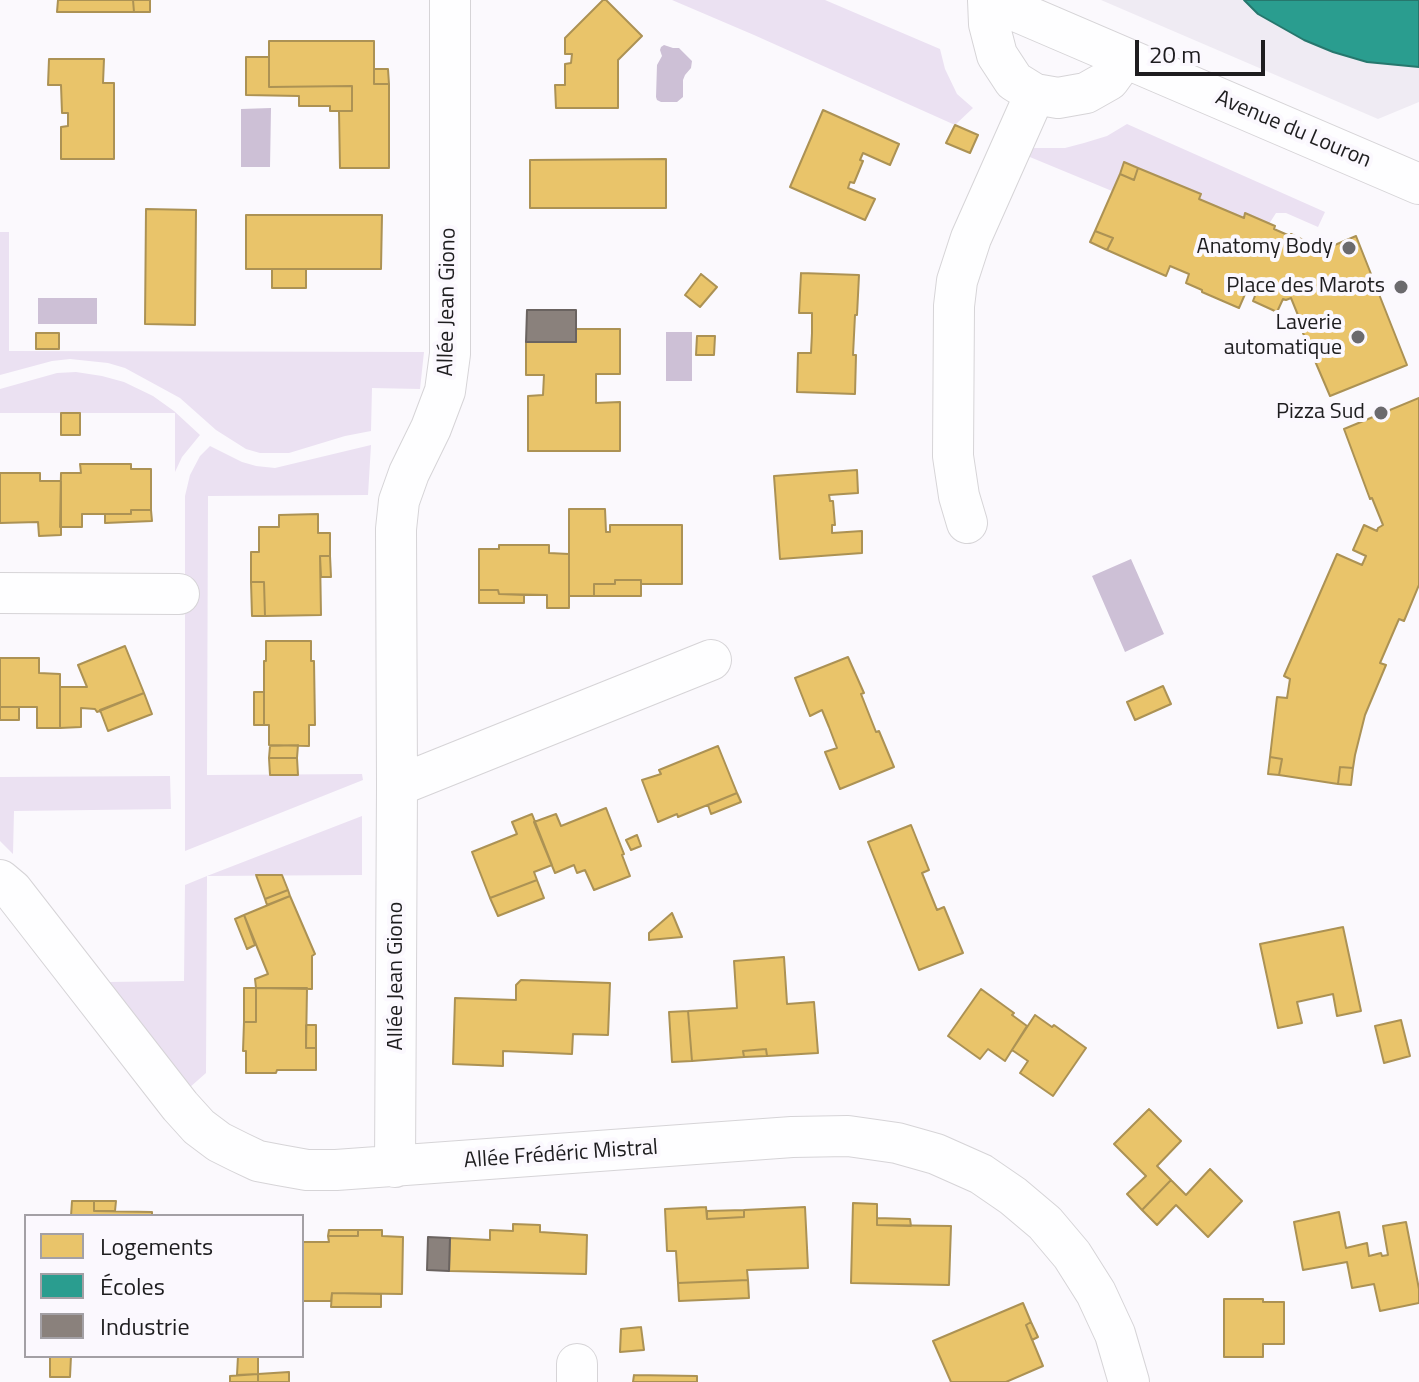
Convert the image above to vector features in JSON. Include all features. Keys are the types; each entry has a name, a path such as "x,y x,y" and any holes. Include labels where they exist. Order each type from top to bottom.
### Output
{"street":[{"name":"Allée Jean Giono","path":"395,1167 396,529 399,501 445,391 450,354 450,0"},
{"path":"989,0 989,24 997,55 1014,81 1035,94 1058,98 1086,93 1109,80 1125,58"},
{"name":"Avenue du Louron","path":"989,0 1419,184"},
{"path":"967,523 953,456 954,306 957,281 971,238 1035,94"},
{"path":"0,593 179,594"},
{"path":"397,786 711,660"},
{"name":"Allée Frédéric Mistral","path":"0,880 12,890 199,1127 219,1142 258,1161 307,1170 395,1167 806,1137 848,1136 897,1143 936,1154 981,1174 1045,1223 1072,1255 1096,1293 1115,1334 1129,1382"}],"shaded area":[{"path":"672,0 825,0 940,49 957,94 973,108 955,125"},
{"path":"1101,0 1419,0 1419,102 1378,119"},
{"path":"664,45 679,48 692,61 683,80 683,97 677,102 661,102 656,97 657,65"},
{"path":"271,108 270,167 241,167 241,109"},
{"path":"1127,124 1325,212 1318,227 1286,213 1276,213 1269,224 1245,214 1244,218 1199,199 1200,193 1124,163 1112,191 1025,155 1028,148 1065,148 1107,136"},
{"path":"0,232 9,232 9,351 424,352 420,389 372,388 371,431 289,453 260,453 246,449 216,430 180,398 125,368 70,359 0,375"},
{"path":"38,298 97,298 97,324 38,324"},
{"path":"666,332 692,332 692,381 666,381"},
{"path":"76,372 124,382 153,396 174,411 200,435 182,457 175,472 175,413 0,413 0,389 57,373"},
{"path":"371,445 368,495 208,496 207,775 362,774 363,780 185,851 185,496 190,475 200,456 210,446 242,462 275,468"},
{"path":"1131,559 1164,634 1125,652 1092,576"},
{"path":"170,776 171,809 14,811 13,854 0,841 0,777"},
{"path":"362,816 362,875 207,876"},
{"path":"207,876 206,1073 189,1088 107,982 184,981 185,885"}],"building: Logements":[{"path":"58,0 133,0 134,12 57,12"},
{"path":"133,0 150,0 150,12 134,12"},
{"path":"603,0 642,36 618,60 618,108 556,108 555,85 565,85 565,64 571,63 572,54 565,54 565,38"},
{"path":"269,41 374,41 374,84 389,84 389,168 340,168 339,111 352,111 352,86 269,87"},
{"path":"246,57 269,57 269,87 352,86 352,111 330,111 330,106 299,106 299,96 246,95"},
{"path":"49,59 104,59 103,83 114,83 114,159 61,159 61,127 68,126 68,113 62,113 61,85 48,85"},
{"path":"374,69 388,69 389,84 374,84"},
{"path":"823,110 899,144 890,165 863,153 854,183 850,182 848,188 875,199 865,220 790,187"},
{"path":"955,125 978,135 970,153 946,143"},
{"path":"666,159 666,208 530,208 530,160"},
{"path":"1124,162 1138,168 1134,180 1120,174"},
{"path":"1138,168 1201,194 1199,199 1244,218 1245,213 1323,250 1356,236 1407,365 1330,396 1291,298 1283,299 1277,312 1253,301 1258,288 1249,285 1239,308 1186,283 1189,274 1170,266 1166,276 1107,250 1113,238 1095,231 1120,174 1134,180"},
{"path":"146,209 196,210 195,325 145,324"},
{"path":"246,215 382,215 381,269 246,269"},
{"path":"1095,231 1113,238 1107,250 1090,242"},
{"path":"272,269 306,269 306,288 272,288"},
{"path":"801,273 859,275 853,355 856,355 855,394 797,392 798,353 811,353 812,333 812,313 799,313"},
{"path":"701,274 717,287 700,307 685,295"},
{"path":"576,329 620,329 620,374 596,374 596,403 620,402 620,451 528,451 528,396 543,395 544,375 526,375 526,342 576,342"},
{"path":"36,333 59,333 59,349 36,349"},
{"path":"697,336 715,336 714,355 696,355"},
{"path":"1419,398 1419,585 1404,621 1399,619 1380,663 1386,665 1365,715 1353,768 1340,767 1338,784 1279,775 1282,759 1270,757 1277,697 1287,698 1290,679 1284,676 1337,554 1362,565 1366,556 1353,550 1364,525 1377,531 1383,525 1344,429"},
{"path":"61,413 80,413 80,435 61,435"},
{"path":"80,464 131,464 131,469 151,469 151,510 131,510 131,514 82,514 82,527 60,527 61,473 81,473"},
{"path":"857,470 858,493 829,495 830,501 833,501 835,525 832,525 832,533 862,531 862,553 780,559 774,476"},
{"path":"0,473 40,473 40,481 61,481 61,535 39,536 38,522 0,523"},
{"path":"569,509 605,509 606,532 610,532 610,525 682,525 682,584 641,584 641,580 615,580 615,584 594,584 594,596 569,596"},
{"path":"131,510 151,510 152,521 105,523 105,514 131,514"},
{"path":"318,514 318,533 330,533 330,556 320,556 321,615 265,616 264,582 251,582 251,552 259,552 259,527 279,527 279,515"},
{"path":"499,545 549,545 549,553 569,554 569,608 547,608 547,595 499,594 498,590 479,590 479,549 499,549"},
{"path":"320,556 330,556 331,577 321,577"},
{"path":"615,580 641,580 641,596 594,596 594,584 615,584"},
{"path":"251,582 264,582 265,616 252,616"},
{"path":"479,590 524,595 524,603 479,603"},
{"path":"266,641 311,641 315,725 309,725 309,746 269,745 269,725 264,725"},
{"path":"125,646 144,693 97,712 95,709 81,708 81,727 60,728 60,687 87,687 78,665"},
{"path":"848,657 876,732 879,731 894,767 840,789 825,752 837,748 829,727 822,710 810,716 795,678"},
{"path":"0,658 39,658 39,673 60,674 60,728 37,728 37,707 0,707"},
{"path":"1163,686 1171,704 1135,720 1127,702"},
{"path":"254,692 264,692 264,725 254,725"},
{"path":"144,693 152,714 108,731 100,710"},
{"path":"0,707 19,707 19,720 0,720"},
{"path":"298,745 297,758 269,758 270,746"},
{"path":"718,746 737,793 658,822 642,780"},
{"path":"1270,757 1282,759 1279,775 1268,774"},
{"path":"269,758 297,758 298,775 270,775"},
{"path":"1340,767 1353,768 1351,785 1338,784"},
{"path":"737,793 741,802 711,814 708,805"},
{"path":"606,808 630,876 594,890 585,870 577,873 574,865 555,873 534,822 556,814 561,826"},
{"path":"532,814 552,865 534,872 537,880 490,898 472,852 517,834 512,822"},
{"path":"911,825 929,870 922,873 937,910 944,907 963,953 919,970 868,842"},
{"path":"637,835 641,846 631,850 626,840"},
{"path":"256,875 282,875 288,890 265,899"},
{"path":"537,880 544,898 498,916 490,898"},
{"path":"288,890 290,896 267,905 265,899"},
{"path":"290,896 315,954 312,956 312,989 256,988 255,979 268,974 244,915"},
{"path":"672,913 682,937 649,940 649,933"},
{"path":"244,915 255,945 247,949 235,919"},
{"path":"1343,927 1361,1011 1337,1016 1333,994 1297,1002 1302,1023 1278,1028 1260,944"},
{"path":"784,957 787,1004 814,1002 818,1053 767,1056 766,1049 743,1051 744,1057 692,1061 688,1011 737,1008 734,961"},
{"path":"521,980 610,983 608,1035 573,1034 572,1054 503,1051 503,1066 453,1064 455,998 516,1000 516,985"},
{"path":"244,988 256,988 256,1022 244,1022"},
{"path":"256,988 307,988 306,1048 316,1048 316,1070 246,1073 244,1022 256,1022"},
{"path":"981,989 1027,1026 1005,1061 988,1049 980,1059 948,1036"},
{"path":"688,1011 692,1061 672,1062 669,1012"},
{"path":"1035,1015 1086,1048 1053,1096 1020,1073 1028,1061 1012,1050"},
{"path":"1401,1020 1410,1056 1384,1063 1375,1026"},
{"path":"306,1025 316,1025 316,1048 306,1048"},
{"path":"766,1049 767,1056 744,1057 743,1051"},
{"path":"1149,1109 1181,1141 1157,1166 1171,1180 1142,1210 1127,1194 1146,1176 1114,1144"},
{"path":"1210,1169 1242,1201 1208,1237 1176,1205 1157,1225 1142,1210 1171,1180 1186,1195"},
{"path":"72,1201 94,1201 94,1211 152,1212 152,1214 71,1214"},
{"path":"94,1201 116,1201 115,1211 94,1211"},
{"path":"853,1203 877,1204 877,1225 951,1226 949,1285 851,1283"},
{"path":"706,1207 707,1219 744,1217 744,1210 805,1207 808,1268 747,1270 748,1280 678,1283 676,1251 667,1251 665,1209"},
{"path":"744,1210 744,1217 707,1219 707,1211"},
{"path":"1339,1212 1346,1248 1367,1243 1369,1256 1388,1255 1383,1226 1406,1222 1419,1303 1380,1311 1374,1284 1352,1288 1347,1262 1303,1270 1294,1222"},
{"path":"877,1218 910,1219 911,1226 877,1225"},
{"path":"513,1224 540,1225 540,1232 587,1235 586,1274 449,1271 450,1238 490,1240 490,1230 513,1231"},
{"path":"329,1230 358,1230 358,1236 328,1236"},
{"path":"358,1230 382,1230 382,1236 403,1237 402,1294 332,1293 331,1301 304,1301 304,1242 329,1242 328,1236 358,1236"},
{"path":"748,1280 749,1298 679,1301 678,1283"},
{"path":"332,1293 381,1294 381,1307 331,1307"},
{"path":"1224,1299 1284,1302 1284,1344 1263,1344 1263,1357 1224,1357"},
{"path":"1023,1303 1031,1322 1026,1325 1043,1366 1006,1382 951,1382 933,1341"},
{"path":"1031,1322 1038,1337 1032,1340 1026,1325"},
{"path":"641,1327 644,1350 620,1352 621,1329"},
{"path":"50,1358 71,1358 70,1377 50,1377"},
{"path":"238,1358 258,1358 258,1374 237,1375"},
{"path":"289,1372 289,1382 258,1382 258,1374"},
{"path":"258,1374 258,1382 230,1382 230,1376"},
{"path":"634,1375 697,1376 697,1382 633,1382"}],"building: Écoles":[{"path":"1244,0 1419,0 1419,67 1367,62 1333,52 1304,40 1258,14"}],"building: Industrie":[{"path":"527,310 576,310 576,342 526,342"},
{"path":"428,1237 450,1238 449,1271 427,1270"}],"place":[{"name":"Anatomy Body","path":"1349,248"},
{"name":"Place des Marots","path":"1401,287"},
{"name":"Laverie automatique","path":"1358,337"},
{"name":"Pizza Sud","path":"1381,413"}]}
